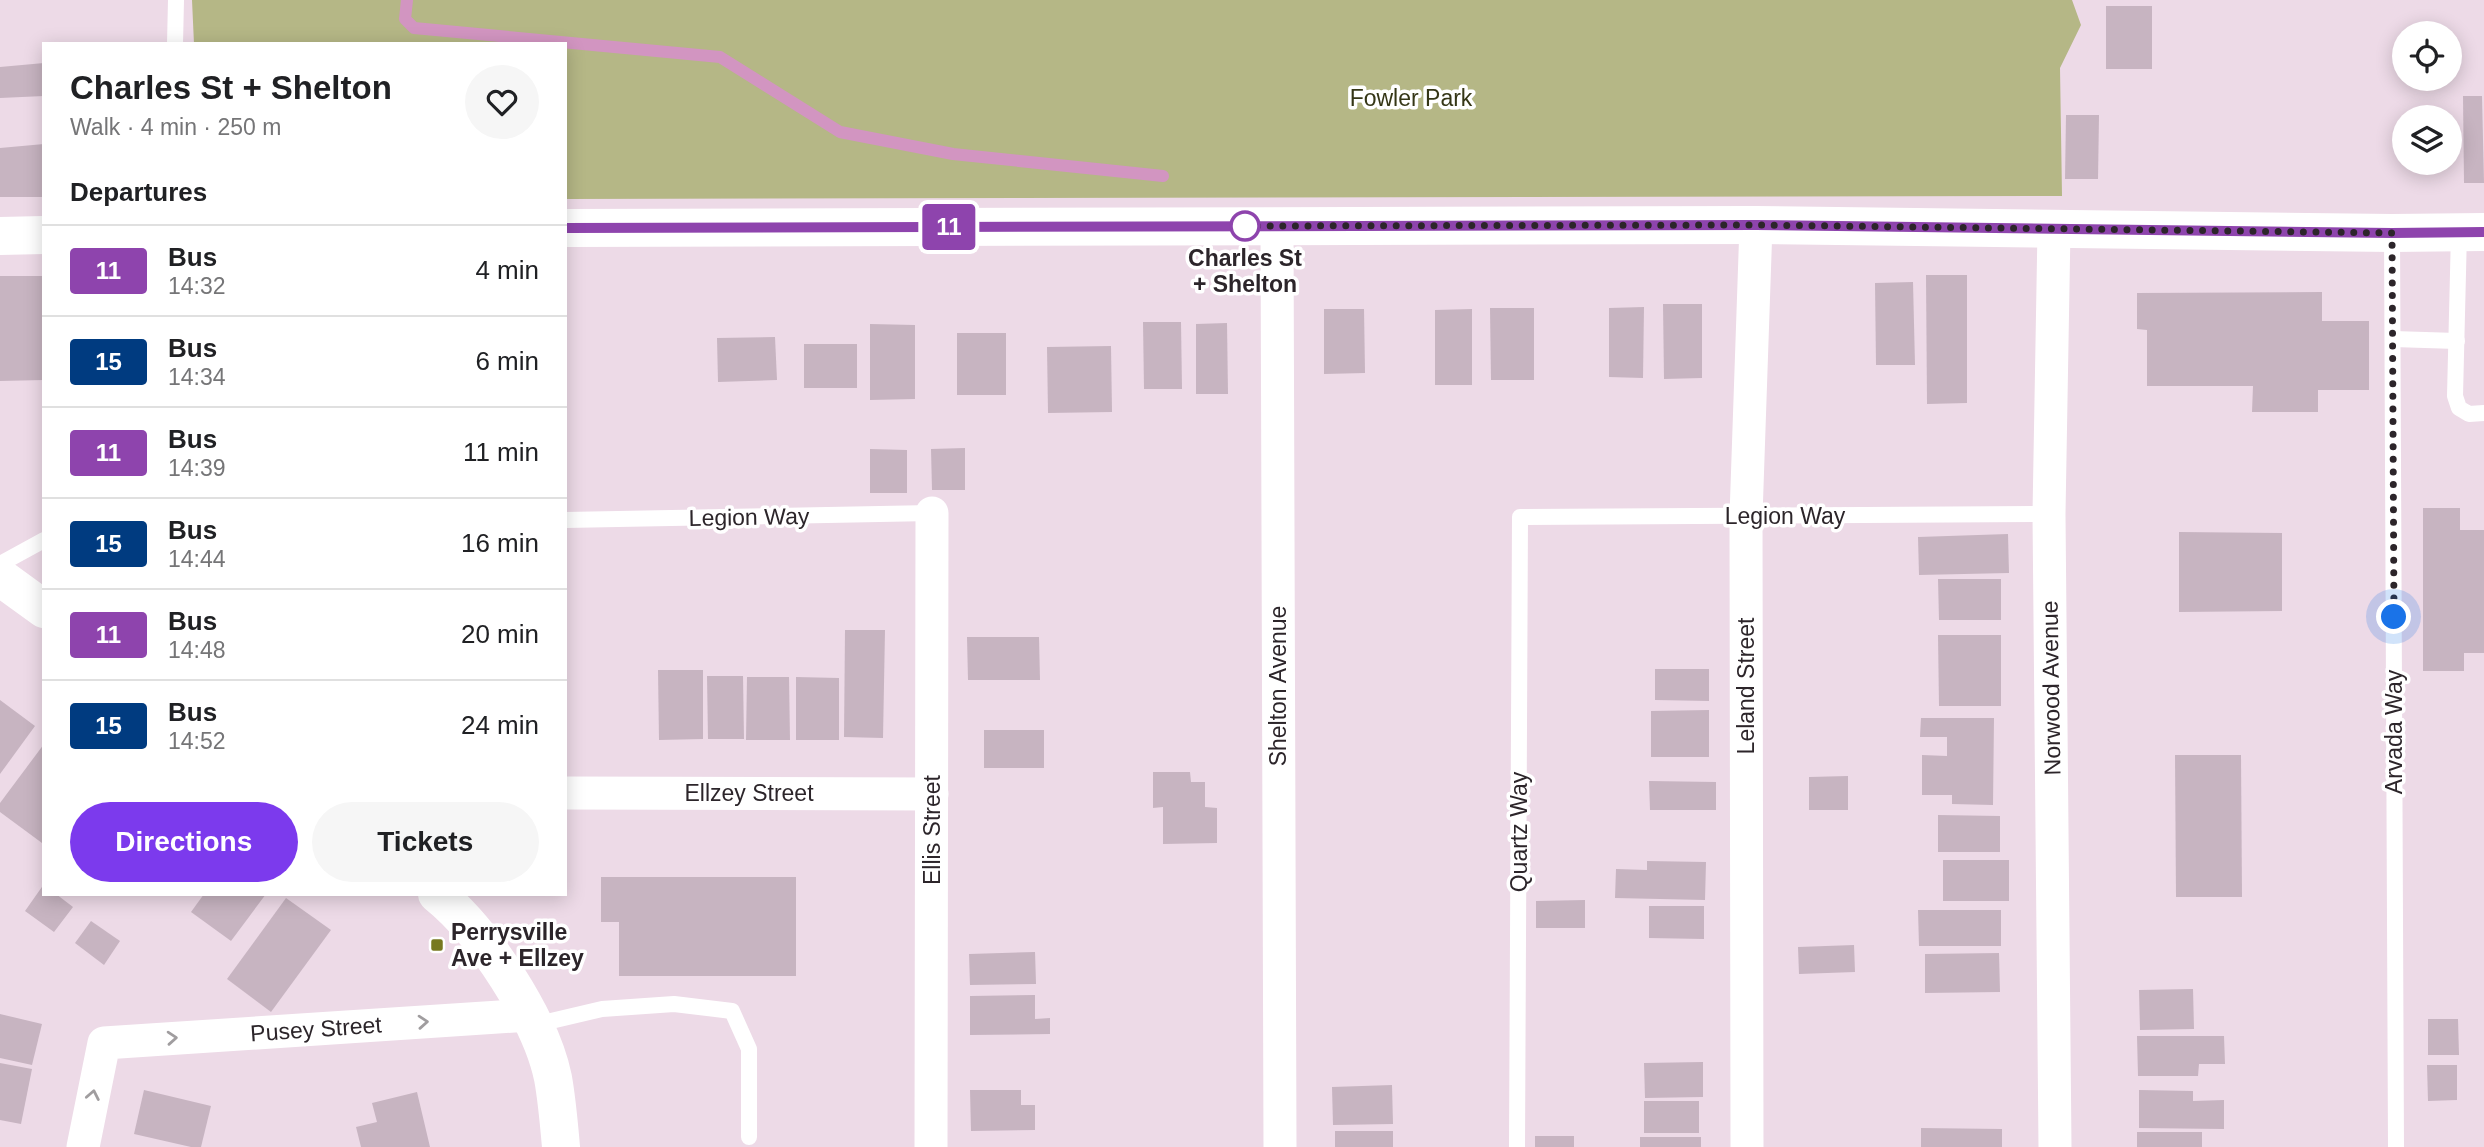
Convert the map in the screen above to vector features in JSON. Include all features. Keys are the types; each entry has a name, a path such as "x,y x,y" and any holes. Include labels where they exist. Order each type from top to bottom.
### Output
{"street":[{"path":"567,228 1756,225 2472,232"},
{"name":"Leland Street","path":"1747,1147 1746,516 1756,225"},
{"name":"Shelton Avenue","path":"1277,226 1280,1147"},
{"name":"Norwood Avenue","path":"2054,229 2049,514 2055,1147"},
{"path":"0,236 42,235"},
{"name":"Ellis Street","path":"931,1147 932,513"},
{"path":"0,577 42,607"},
{"name":"Ellzey Street","path":"567,793 932,794"},
{"path":"439,896 451,906 504,970 531,1020 553,1076 561,1147"},
{"name":"Pusey Street","path":"83,1147 104,1042 531,1020"}],"lane":[{"path":"175,42 176,0"},
{"path":"2472,232 2457,341 2455,396 2459,408 2469,414 2484,413"},
{"name":"Arvada Way","path":"2392,233 2396,1147"},
{"path":"2393,339 2457,341"},
{"name":"Legion Way","path":"567,520 932,513"},
{"name":"Legion Way","path":"1520,517 2049,514"},
{"name":"Quartz Way","path":"1517,1147 1520,517"},
{"path":"0,564 42,541"},
{"path":"531,1020 602,1009 674,1004 732,1011 749,1049 749,1138"}],"green space":[{"name":"Fowler Park","path":"192,0 2072,0 2081,25 2060,68 2062,196 567,199 567,42 194,42"}],"building":[{"path":"2106,6 2152,6 2152,69 2106,69"},
{"path":"42,63 42,96 0,98 0,67"},
{"path":"2463,96 2482,96 2484,183 2464,183"},
{"path":"2066,115 2099,115 2098,179 2065,179"},
{"path":"42,144 42,197 0,197 0,148"},
{"path":"1926,275 1967,275 1967,403 1927,404"},
{"path":"0,276 42,276 42,380 0,381"},
{"path":"1913,282 1915,365 1876,365 1875,283"},
{"path":"2322,292 2322,321 2369,321 2369,390 2318,390 2318,412 2252,412 2253,386 2147,386 2147,330 2137,329 2137,293"},
{"path":"1663,304 1702,304 1702,378 1664,379"},
{"path":"1644,307 1643,378 1609,377 1609,308"},
{"path":"1490,308 1534,308 1534,380 1491,380"},
{"path":"1324,309 1364,309 1365,373 1324,374"},
{"path":"1472,309 1472,385 1435,385 1435,310"},
{"path":"1143,322 1181,322 1182,389 1144,389"},
{"path":"1227,323 1228,394 1196,394 1196,324"},
{"path":"870,324 915,325 915,399 870,400"},
{"path":"957,333 1006,333 1006,395 957,395"},
{"path":"775,337 777,380 718,382 717,338"},
{"path":"804,344 857,344 857,388 804,388"},
{"path":"1111,346 1112,412 1048,413 1047,347"},
{"path":"965,448 965,490 932,490 931,449"},
{"path":"870,449 907,450 907,493 870,493"},
{"path":"2423,508 2460,508 2460,530 2484,530 2484,653 2464,653 2464,671 2423,671"},
{"path":"2179,532 2282,533 2282,611 2179,612"},
{"path":"2008,534 2009,573 1919,575 1918,537"},
{"path":"1938,579 2001,579 2001,620 1939,620"},
{"path":"845,630 885,630 883,738 844,737"},
{"path":"1938,635 2001,635 2001,706 1939,706"},
{"path":"967,637 1039,637 1040,680 968,680"},
{"path":"1655,669 1709,669 1709,701 1655,700"},
{"path":"658,670 703,670 703,739 659,740"},
{"path":"707,676 743,676 744,739 708,739"},
{"path":"747,677 789,677 790,740 746,740"},
{"path":"796,677 839,678 839,740 796,740"},
{"path":"0,700 35,726 0,774"},
{"path":"1709,710 1709,757 1651,757 1651,711"},
{"path":"1921,718 1994,718 1993,805 1952,804 1952,795 1922,795 1922,755 1947,756 1947,737 1920,737"},
{"path":"984,730 1044,730 1044,768 984,768"},
{"path":"42,747 42,843 0,812 0,803"},
{"path":"2175,755 2241,755 2242,897 2176,897"},
{"path":"1153,772 1190,772 1191,782 1205,782 1205,807 1217,808 1217,843 1163,844 1163,807 1153,808"},
{"path":"1848,776 1848,810 1809,810 1809,777"},
{"path":"1649,781 1716,782 1716,810 1650,810"},
{"path":"1938,815 2000,816 2000,852 1938,852"},
{"path":"1943,860 2009,860 2009,901 1943,901"},
{"path":"1647,861 1706,862 1705,900 1615,898 1616,869 1647,870"},
{"path":"601,877 796,877 796,976 619,976 619,922 601,922"},
{"path":"42,887 42,896 59,896 73,907 54,932 25,911"},
{"path":"203,896 265,896 231,941 191,912"},
{"path":"286,898 331,930 271,1012 227,979"},
{"path":"1585,900 1585,928 1536,928 1536,901"},
{"path":"1649,906 1704,906 1704,939 1649,938"},
{"path":"1918,910 2001,910 2001,946 1919,946"},
{"path":"91,921 120,941 104,965 75,943"},
{"path":"1854,945 1855,972 1799,974 1798,947"},
{"path":"1035,952 1036,984 970,985 969,954"},
{"path":"1999,953 2000,992 1925,993 1925,954"},
{"path":"2193,989 2194,1029 2140,1030 2139,990"},
{"path":"1035,995 1035,1019 1050,1018 1050,1034 970,1035 970,996"},
{"path":"0,1014 42,1024 32,1065 0,1058"},
{"path":"2428,1019 2458,1019 2459,1055 2428,1055"},
{"path":"2137,1036 2224,1036 2225,1064 2199,1064 2198,1076 2138,1076"},
{"path":"1703,1062 1703,1097 1645,1098 1644,1063"},
{"path":"0,1063 32,1069 21,1124 0,1120"},
{"path":"2427,1065 2457,1065 2457,1100 2428,1101"},
{"path":"1392,1085 1393,1124 1333,1125 1332,1087"},
{"path":"144,1090 211,1106 201,1147 134,1134"},
{"path":"970,1090 1021,1090 1021,1105 1035,1105 1035,1130 971,1131"},
{"path":"2139,1090 2193,1091 2193,1101 2224,1100 2224,1129 2139,1128"},
{"path":"417,1092 430,1147 361,1147 356,1127 377,1122 372,1103"},
{"path":"1644,1101 1699,1101 1699,1133 1644,1133"},
{"path":"1921,1128 2002,1129 2002,1147 1921,1147"},
{"path":"1335,1131 1393,1131 1393,1147 1335,1147"},
{"path":"2137,1132 2202,1132 2202,1147 2137,1147"},
{"path":"1535,1136 1574,1136 1574,1147 1535,1147"},
{"path":"1640,1137 1701,1137 1701,1147 1640,1147"}],"waterway":[{"path":"407,0 405,19 414,28 562,42"},
{"path":"567,42 720,57 840,132 953,154 1163,176"}],"bus line":[{"name":"11","path":"567,228 1756,225 2484,232"}],"place":[{"name":"Charles St + Shelton","path":"1245,226"},
{"name":"Perrysville Ave + Ellzey","path":"437,945"}],"route":[{"path":"1245,226 1756,225 2392,233 2394,617"}]}
